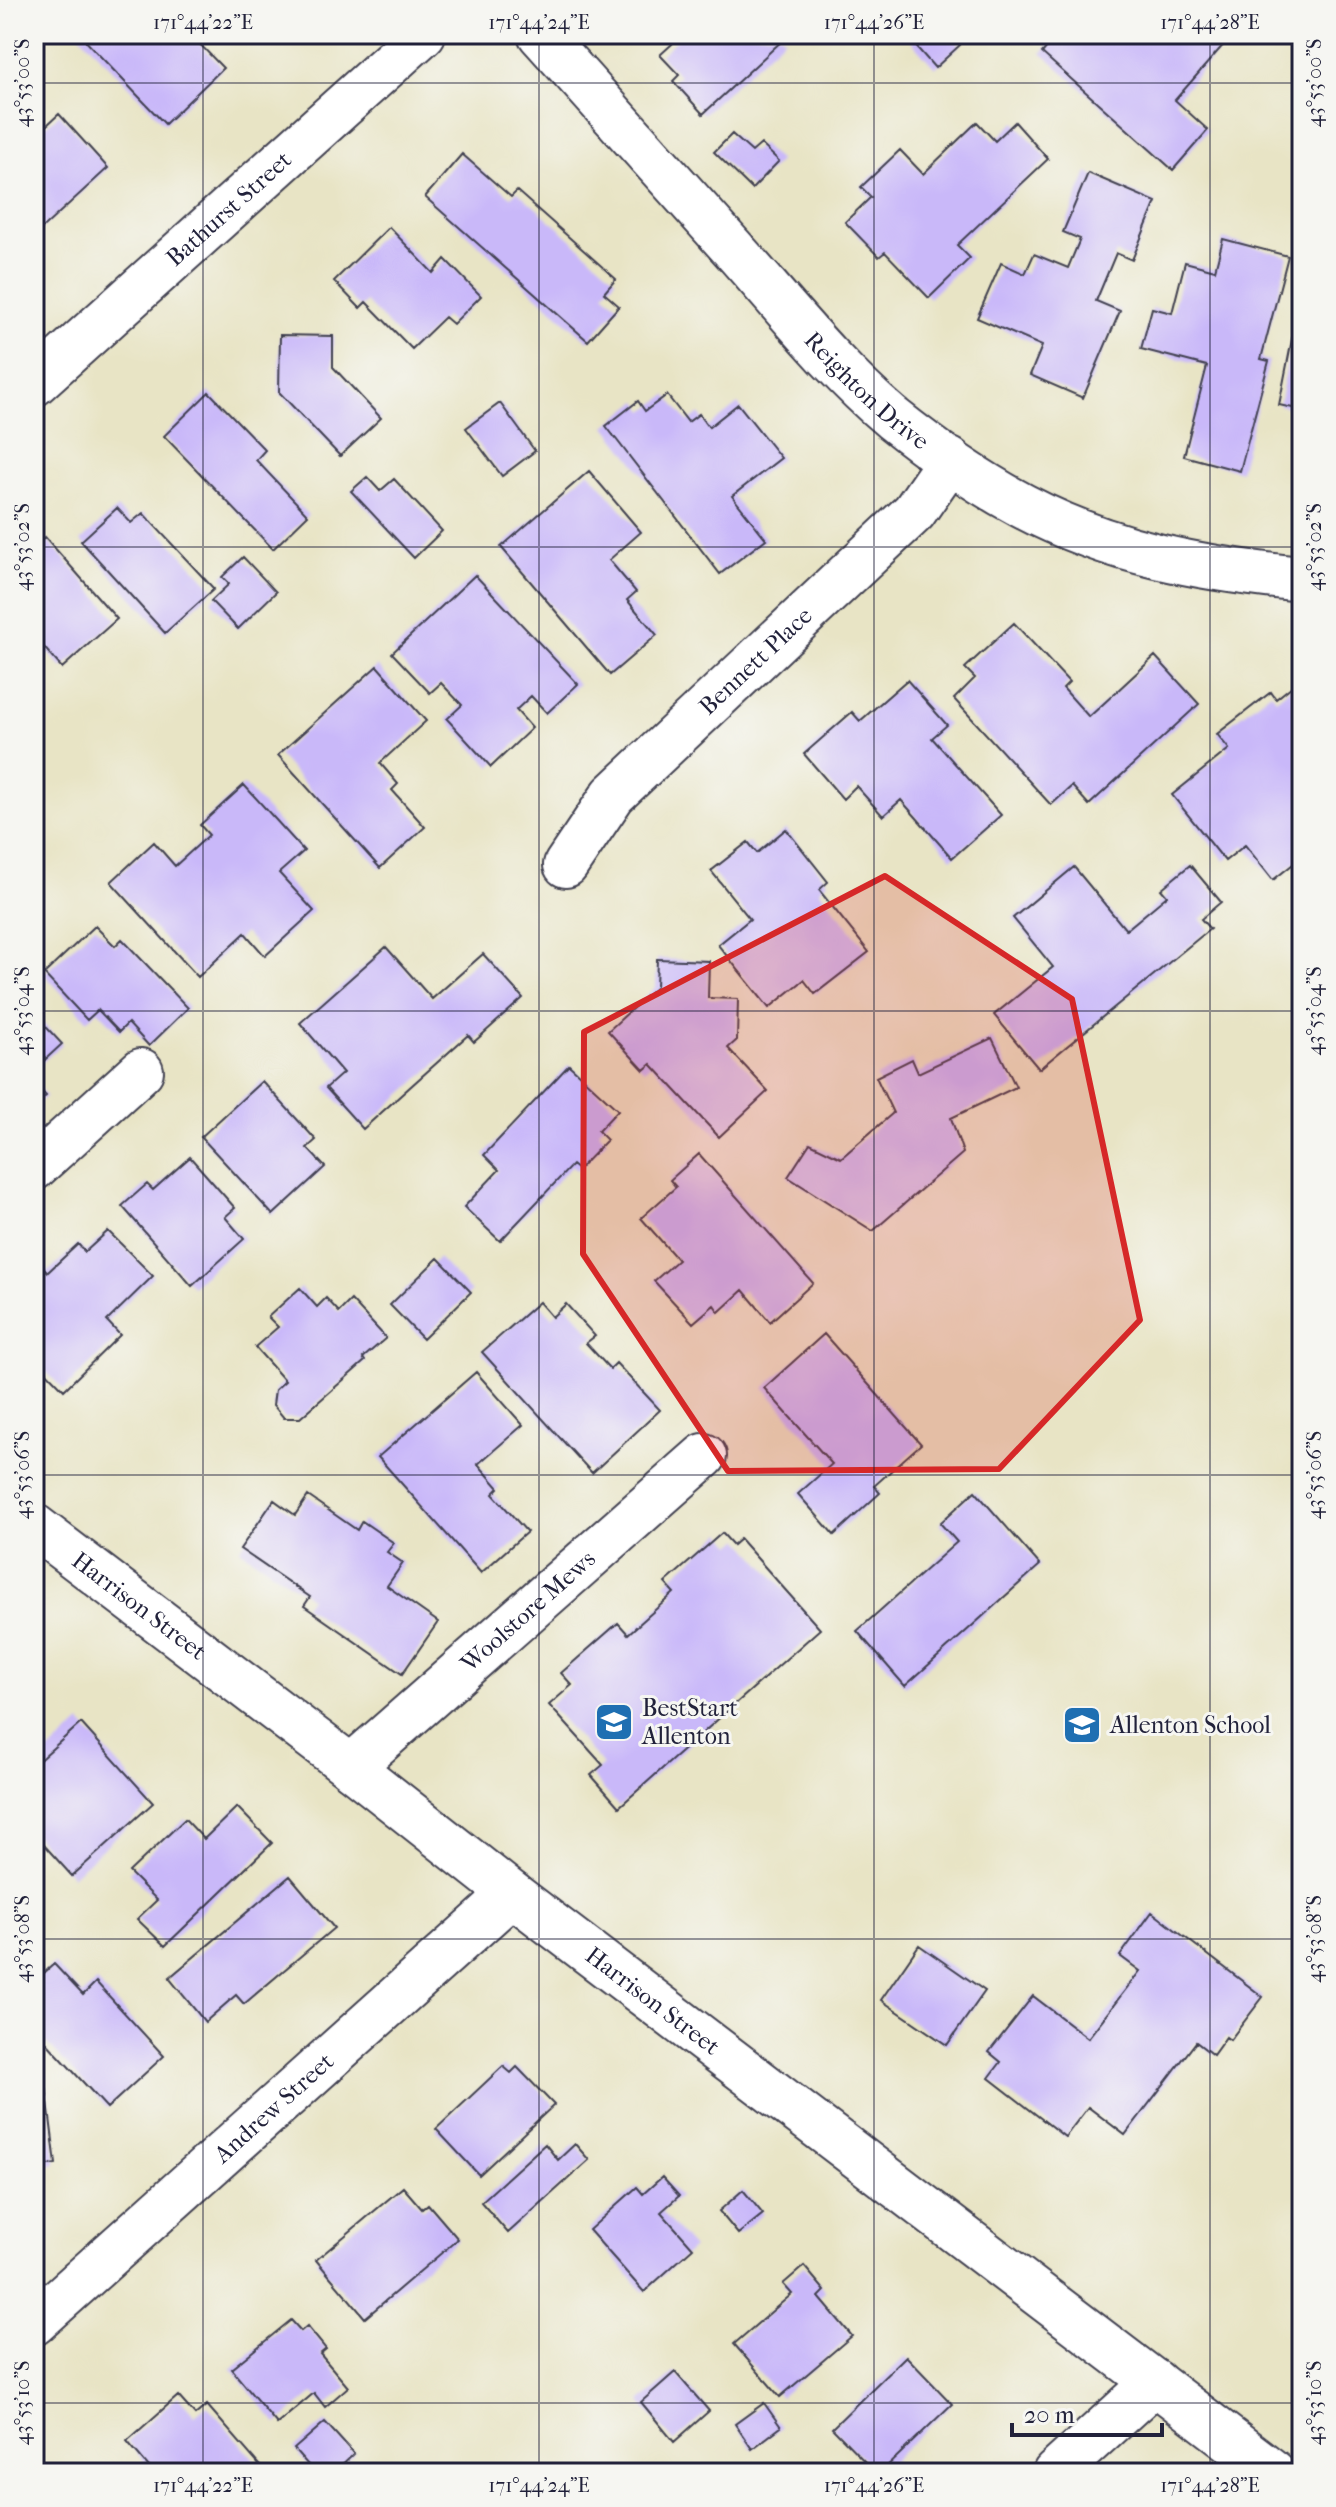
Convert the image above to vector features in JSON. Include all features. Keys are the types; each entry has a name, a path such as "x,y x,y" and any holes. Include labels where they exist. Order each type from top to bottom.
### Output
{"street":[{"name":"Bathurst Street","path":"34,384 423,34"},
{"name":"Reighton Drive","path":"540,34 829,356 891,417 950,460 1022,506 1092,536 1165,560 1302,579"},
{"name":"Bennett Place","path":"566,865 613,795 914,512 950,460"},
{"path":"34,1168 141,1071"},
{"name":"Woolstore Mews","path":"351,1767 704,1456"},
{"name":"Harrison Street","path":"34,1526 1274,2473"},
{"name":"Andrew Street","path":"34,2323 512,1894"},
{"path":"1055,2473 1155,2382"}],"highlighted area":[{"path":"885,876 1072,999 1140,1320 999,1469 728,1471 583,1254 584,1032"}],"building":[{"path":"79,34 176,34 179,37 190,34 223,68 165,124"},
{"path":"683,34 781,34 785,38 703,114 673,81 679,75 660,55"},
{"path":"905,34 950,34 960,45 935,68"},
{"path":"1058,34 1109,34 1114,38 1117,34 1233,34 1175,100 1208,130 1173,170 1042,53"},
{"path":"59,114 108,168 34,236 34,137"},
{"path":"977,122 995,141 1015,122 1048,159 957,245 970,258 929,298 885,252 879,257 845,222 871,197 861,187 900,150 923,174"},
{"path":"732,134 752,152 761,144 779,161 752,189 714,152"},
{"path":"462,154 511,197 517,191 616,279 604,293 619,306 588,341 425,197"},
{"path":"1088,173 1156,202 1132,260 1116,253 1096,301 1120,311 1083,398 1030,375 1042,346 977,318 1001,263 1025,274 1034,254 1068,268 1080,239 1063,232"},
{"path":"389,227 433,273 445,259 481,296 453,324 445,317 412,349 366,302 360,308 334,281"},
{"path":"1223,239 1288,256 1261,359 1269,361 1240,471 1184,456 1207,366 1141,349 1152,308 1172,313 1185,262 1215,270"},
{"path":"1294,329 1302,331 1302,410 1279,405"},
{"path":"280,335 333,336 333,367 381,418 340,456 279,392"},
{"path":"209,392 265,450 256,460 308,515 273,549 164,436"},
{"path":"667,395 688,422 699,414 709,427 738,404 781,458 732,496 766,539 720,574 606,426 638,401 645,411"},
{"path":"500,403 535,451 502,476 466,428"},
{"path":"589,471 641,532 609,560 636,592 627,600 657,635 610,675 501,547"},
{"path":"367,477 380,491 394,479 442,531 414,558 351,491"},
{"path":"117,508 131,523 143,513 214,589 165,633 81,541"},
{"path":"45,537 117,619 62,668 34,636 34,547"},
{"path":"243,557 276,592 238,629 211,601 229,584 222,577"},
{"path":"475,575 578,684 547,713 531,696 516,710 532,728 491,767 447,719 462,705 441,683 430,693 392,653"},
{"path":"1014,623 1069,682 1063,688 1089,717 1155,656 1199,704 1089,805 1072,786 1051,805 954,699 975,678 965,668"},
{"path":"377,666 426,721 380,763 398,784 392,790 425,827 380,868 278,755"},
{"path":"1302,678 1302,857 1273,880 1245,845 1225,861 1172,795 1229,749 1217,734 1271,692 1276,699"},
{"path":"907,680 947,725 932,738 1001,815 952,858 901,800 883,816 856,786 843,799 804,754 852,712 860,721"},
{"path":"244,785 304,851 279,873 314,911 265,956 245,933 198,977 111,882 154,842 175,866 209,835 200,825"},
{"path":"786,829 828,882 819,890 869,952 815,994 804,980 769,1008 718,945 750,919 711,871 748,842 757,853"},
{"path":"1190,865 1221,902 1201,919 1210,929 1039,1069 994,1015 1053,967 1013,918 1074,867 1126,930 1167,896 1161,889"},
{"path":"95,926 115,946 122,939 188,1008 149,1046 128,1023 119,1032 98,1010 87,1020 44,974"},
{"path":"386,947 432,999 483,954 523,998 474,1042 468,1035 363,1129 326,1088 343,1073 300,1023"},
{"path":"657,959 709,961 708,998 738,999 737,1040 728,1048 768,1091 719,1137 651,1064 644,1070 608,1031 656,987"},
{"path":"34,1014 62,1044 34,1070"},
{"path":"992,1038 1016,1087 951,1118 963,1153 873,1231 788,1177 810,1143 841,1158 893,1113 876,1077 912,1059 918,1073"},
{"path":"569,1065 618,1110 598,1131 607,1140 578,1170 572,1165 500,1241 464,1207 499,1170 484,1155"},
{"path":"262,1081 316,1140 307,1148 325,1167 273,1215 201,1137"},
{"path":"34,1083 46,1096 34,1107"},
{"path":"699,1154 813,1283 770,1322 743,1290 719,1312 714,1305 693,1323 654,1281 678,1260 641,1218 676,1187 670,1180"},
{"path":"190,1157 235,1208 225,1217 244,1239 192,1286 122,1206 147,1184 153,1190"},
{"path":"108,1231 153,1276 107,1321 120,1335 64,1390 34,1359 34,1258 48,1272 78,1244 85,1252"},
{"path":"438,1258 471,1292 423,1339 390,1305"},
{"path":"300,1288 317,1307 326,1298 339,1312 351,1300 386,1338 363,1358 365,1361 300,1418 284,1418 273,1405 275,1390 285,1381 255,1347 278,1327 268,1317"},
{"path":"539,1302 552,1317 566,1304 595,1336 586,1343 610,1369 616,1363 660,1410 592,1473 482,1352"},
{"path":"824,1334 921,1444 874,1486 880,1493 834,1535 798,1494 832,1464 764,1388"},
{"path":"476,1372 523,1425 478,1464 499,1488 493,1494 527,1532 481,1573 378,1457"},
{"path":"975,1491 1040,1565 905,1686 857,1631 957,1542 940,1523"},
{"path":"308,1496 357,1530 362,1521 394,1543 387,1552 403,1563 387,1586 438,1622 402,1674 304,1606 310,1597 240,1549 274,1500 295,1515"},
{"path":"722,1533 733,1545 740,1539 820,1629 619,1807 591,1775 603,1765 549,1705 572,1685 561,1673 618,1623 628,1634 674,1593 665,1583"},
{"path":"81,1723 153,1803 72,1876 34,1834 34,1765"},
{"path":"237,1807 272,1843 165,1946 137,1919 157,1900 129,1872 185,1819 204,1839"},
{"path":"290,1876 334,1928 244,2004 236,1995 205,2022 169,1978"},
{"path":"1152,1912 1263,1997 1230,2040 1226,2037 1213,2055 1196,2042 1125,2135 1088,2107 1065,2137 989,2078 1001,2062 989,2052 1033,1996 1088,2038 1140,1971 1120,1956"},
{"path":"919,1945 985,1991 947,2045 881,2000"},
{"path":"54,1964 83,1995 96,1982 164,2056 107,2108 34,2029 34,1982"},
{"path":"503,2066 511,2073 517,2067 554,2105 479,2175 436,2129"},
{"path":"46,2087 56,2164 34,2167 34,2088"},
{"path":"545,2144 558,2160 575,2144 589,2160 508,2233 481,2202"},
{"path":"662,2177 679,2196 661,2212 693,2248 644,2292 589,2230 637,2187 643,2194"},
{"path":"403,2187 422,2209 428,2204 458,2239 365,2318 316,2260"},
{"path":"743,2190 763,2214 738,2234 719,2211"},
{"path":"804,2266 825,2291 819,2297 852,2336 780,2397 734,2344 792,2294 783,2284"},
{"path":"291,2320 301,2331 307,2326 326,2349 320,2354 348,2387 325,2407 314,2393 277,2424 231,2369"},
{"path":"906,2356 952,2404 880,2473 876,2473 832,2428"},
{"path":"675,2372 709,2411 674,2442 641,2402"},
{"path":"178,2396 195,2415 207,2405 266,2473 154,2473 127,2441"},
{"path":"764,2403 781,2427 752,2449 735,2424"},
{"path":"325,2422 354,2454 334,2473 315,2473 294,2449"}],"place":[{"name":"BestStart Allenton","path":"614,1722"},
{"name":"Allenton School","path":"1082,1725"}]}
